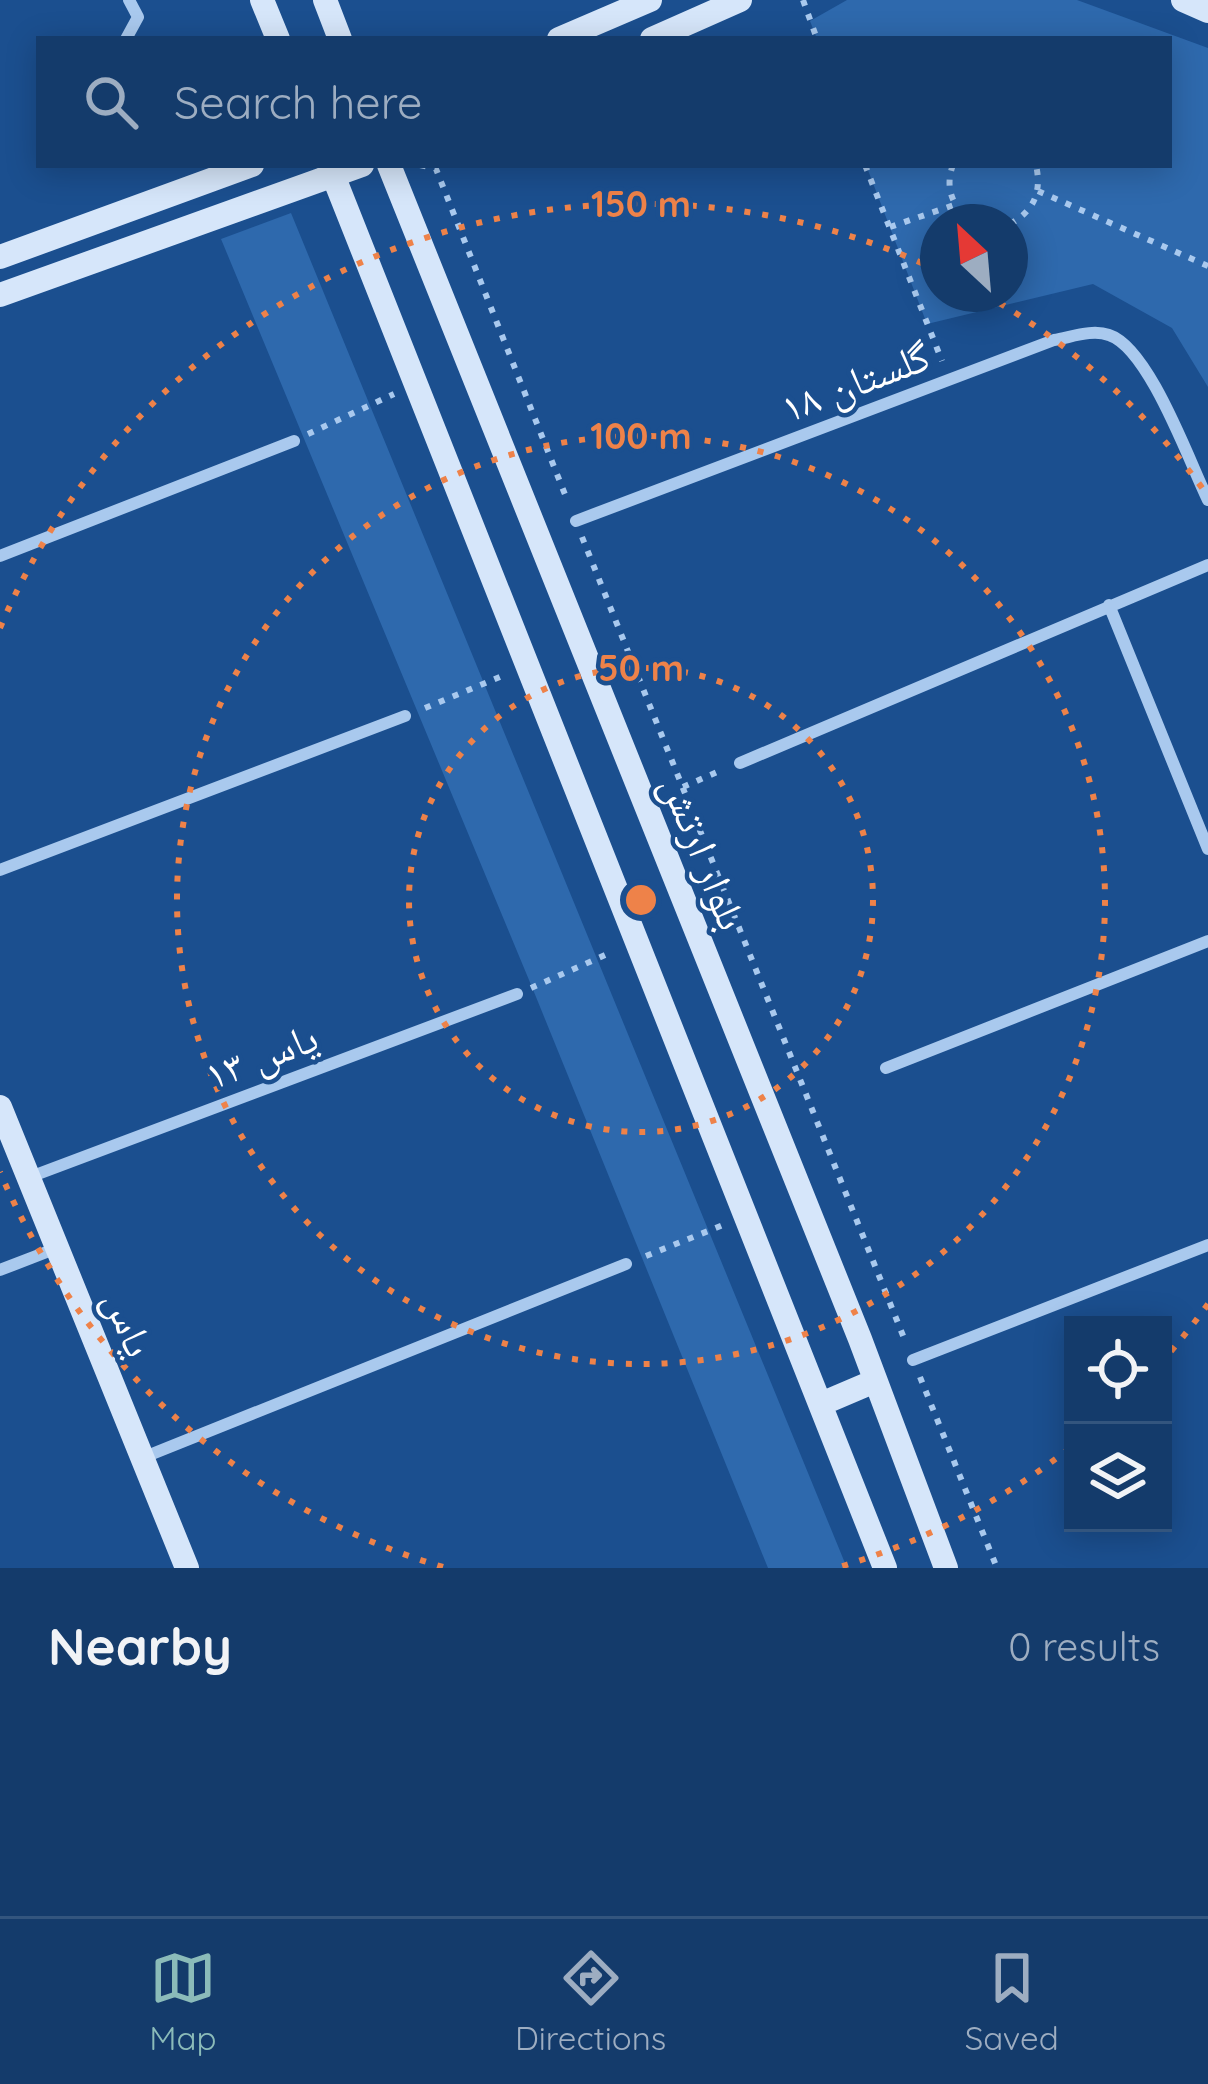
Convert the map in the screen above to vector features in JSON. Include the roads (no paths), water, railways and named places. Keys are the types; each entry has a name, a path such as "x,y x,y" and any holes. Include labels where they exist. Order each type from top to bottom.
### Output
{"main road":[{"path":"262,0 277,36"},
{"path":"325,0 339,36"},
{"path":"566,36 650,0"},
{"path":"659,36 740,0"},
{"path":"1183,0 1208,11"},
{"path":"0,257 244,168"},
{"name":"بلوار ارتش","path":"390,168 946,1568"},
{"path":"0,295 331,171 885,1568"},
{"name":"یاس","path":"0,1107 187,1568"},
{"path":"821,1404 875,1381"}],"street":[{"path":"128,36 137,17 129,0"},
{"name":"گلستان ۱۸","path":"576,521 1054,340 1096,332 1115,336 1136,353 1208,500"},
{"path":"0,556 294,441"},
{"path":"740,763 1208,565"},
{"path":"1109,605 1208,849"},
{"path":"0,870 405,716"},
{"path":"886,1068 1208,941"},
{"name":"یاس ۱۳","path":"28,1178 517,994"},
{"path":"913,1360 1208,1245"},
{"path":"0,1270 58,1247"},
{"path":"142,1458 626,1264"}]}
